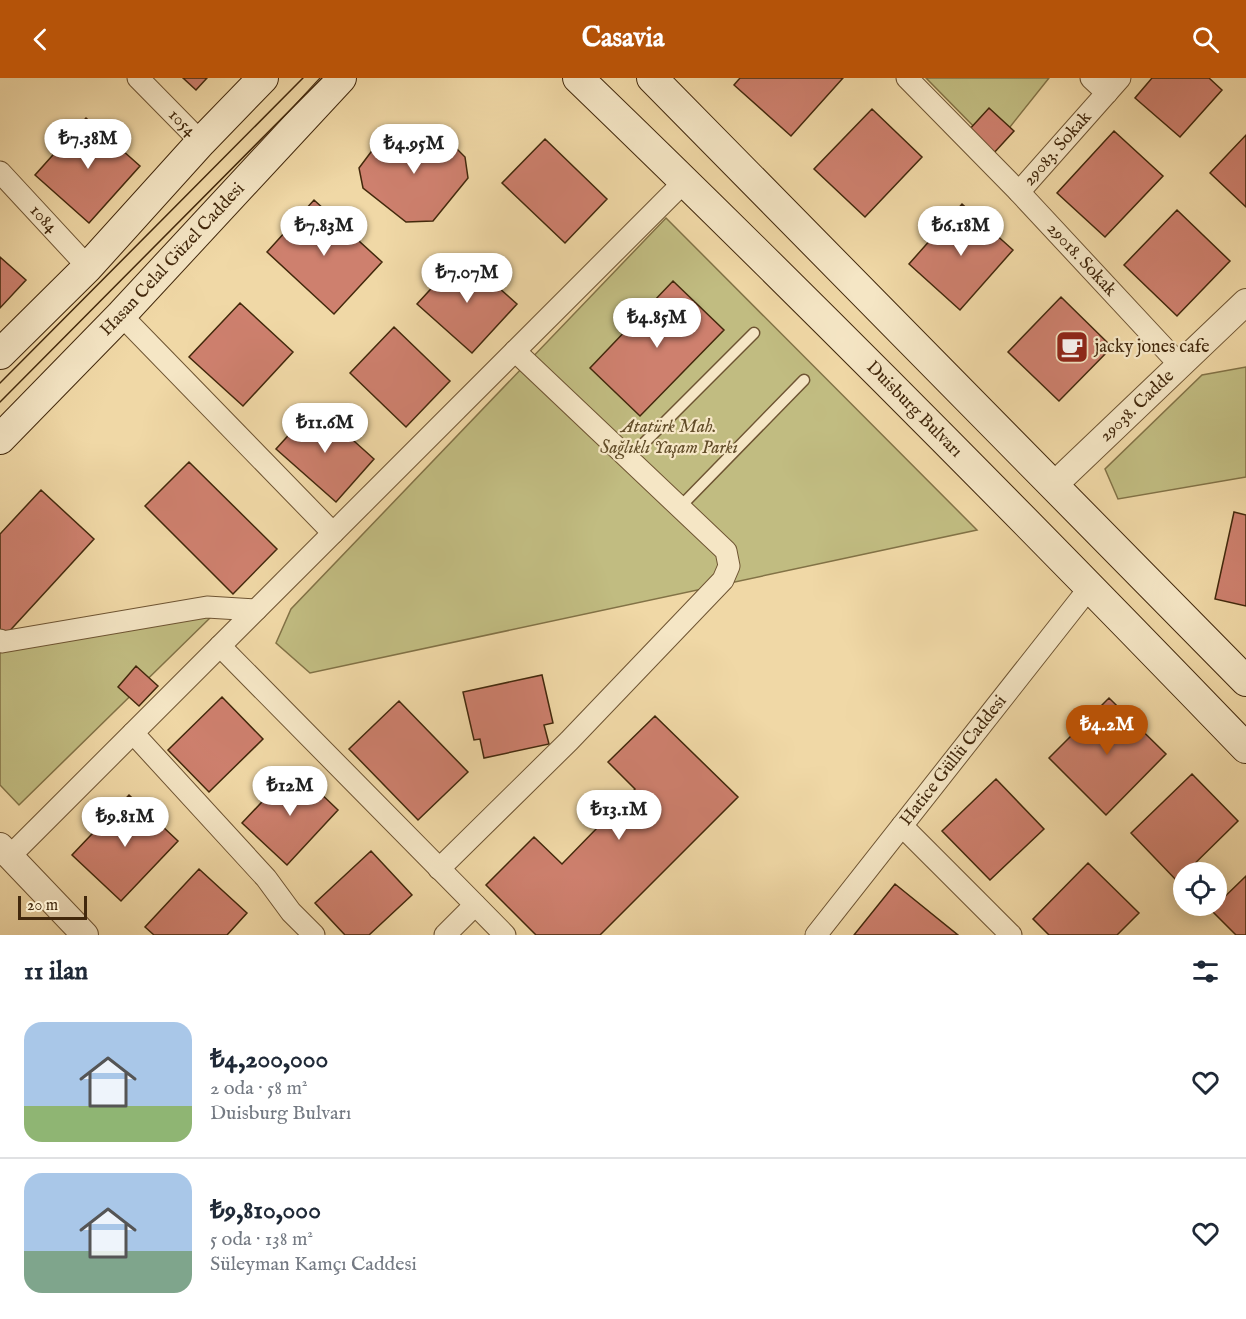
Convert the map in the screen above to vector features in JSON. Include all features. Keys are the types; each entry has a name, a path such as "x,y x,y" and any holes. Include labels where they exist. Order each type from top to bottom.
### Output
{"main road":[{"path":"0,354 88,267 262,78"},
{"name":"Hasan Celal Güzel Caddesi","path":"0,439 122,315 341,78"},
{"name":"Duisburg Bulvarı","path":"578,78 685,181 1090,587 1246,748"},
{"path":"652,78 1053,486 1242,671"}],"street":[{"name":"1054","path":"138,78 201,142"},
{"name":"29018. Sokak","path":"907,78 1019,192 1180,365"},
{"name":"29083. Sokak","path":"1019,192 1106,83"},
{"name":"1084","path":"0,172 88,267"},
{"path":"85,935 5,851 133,733 685,181"},
{"name":"29038. Cadde","path":"1053,486 1246,302"},
{"path":"122,315 333,533"},
{"path":"440,869 569,741 723,579 729,566 726,550 515,351"},
{"name":"Hatice Güllü Caddesi","path":"816,935 1090,587"},
{"path":"0,640 2,642 207,607 256,610"},
{"path":"220,646 505,935"},
{"path":"133,733 266,878 291,912 314,935"},
{"path":"902,826 1011,935"},
{"path":"445,935 475,905"}],"lane":[{"path":"629,458 754,333"},
{"path":"680,507 804,380"}],"green space":[{"path":"926,78 1049,78 994,147"},
{"name":"Atatürk Mah. Sağlıklı Yaşam Parkı","path":"666,218 977,530 310,673 276,643 291,609"},
{"path":"1246,367 1246,477 1118,499 1105,469 1202,375"},
{"path":"213,615 19,805 0,785 0,646"}],"building":[{"path":"183,78 207,78 196,90"},
{"path":"740,78 843,78 791,136 734,85"},
{"path":"1152,78 1209,78 1222,90 1180,137 1135,98"},
{"path":"989,108 1014,131 993,154 968,131"},
{"path":"872,109 922,157 865,217 814,169"},
{"path":"86,118 140,166 89,223 35,175"},
{"path":"1114,131 1163,176 1105,237 1057,193"},
{"path":"441,133 465,157 468,178 433,221 406,222 363,188 359,168 383,136"},
{"path":"1246,135 1246,207 1210,173"},
{"path":"545,139 607,199 565,243 502,183"},
{"path":"314,200 382,262 334,314 267,252"},
{"path":"962,204 1013,250 960,310 909,264"},
{"path":"1177,210 1230,261 1177,316 1124,265"},
{"path":"462,255 517,304 472,353 417,304"},
{"path":"0,257 26,280 0,308"},
{"path":"673,281 724,330 640,416 590,368"},
{"path":"1061,297 1112,347 1059,401 1008,352"},
{"path":"240,303 293,352 243,406 189,357"},
{"path":"394,327 450,381 406,427 350,373"},
{"path":"315,406 374,459 336,502 276,449"},
{"path":"189,462 277,549 233,594 145,506"},
{"path":"41,490 94,539 4,637 0,634 0,534"},
{"path":"1234,512 1246,515 1246,606 1215,599"},
{"path":"136,666 158,686 139,706 118,687"},
{"path":"542,675 553,723 544,725 549,744 484,758 480,739 474,740 463,692"},
{"path":"222,697 263,739 209,792 168,750"},
{"path":"1109,698 1166,754 1106,815 1049,758"},
{"path":"399,701 468,772 418,820 349,749"},
{"path":"655,716 738,797 600,935 536,935 486,885 534,837 562,864 635,789 608,762"},
{"path":"294,768 338,810 287,865 242,823"},
{"path":"1192,774 1238,821 1196,862 1173,862 1173,877 1131,833"},
{"path":"996,779 1044,829 990,880 942,831"},
{"path":"129,795 178,841 121,901 72,855"},
{"path":"371,851 412,895 369,935 345,935 315,903"},
{"path":"1088,863 1139,913 1117,935 1049,935 1033,919"},
{"path":"199,869 247,913 227,935 154,935 145,927"},
{"path":"1246,876 1246,935 1236,935 1217,916 1227,916 1227,894"},
{"path":"895,884 958,935 854,935"}],"tram line":[{"path":"0,383 303,78"},
{"path":"0,402 322,78"}],"place":[{"name":"jacky jones cafe","path":"1072,347"}]}
